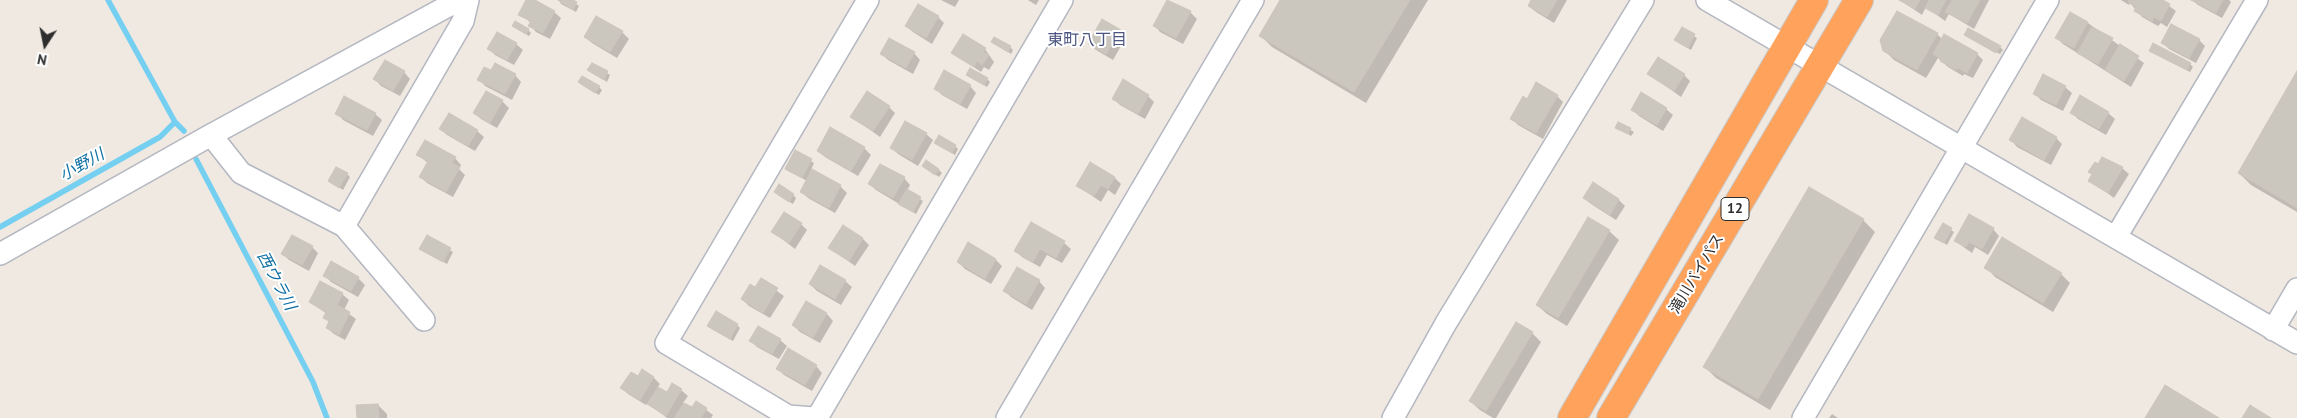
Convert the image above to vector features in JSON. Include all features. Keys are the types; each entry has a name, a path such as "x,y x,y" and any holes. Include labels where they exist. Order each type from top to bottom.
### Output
{"highway":[{"name":"12","path":"1572,418 1814,0"},
{"name":"滝川バイパス","path":"1610,418 1858,0"}],"street":[{"path":"0,254 211,135 459,0"},
{"path":"344,226 463,21 468,0"},
{"path":"868,0 666,343 788,416 815,418 1062,0"},
{"path":"1008,418 1253,0"},
{"path":"1393,418 1446,323 1643,0"},
{"path":"1707,0 2297,344"},
{"path":"1803,418 2048,0"},
{"path":"2116,237 2257,0"},
{"path":"211,135 241,173 344,226 424,320"},
{"path":"2273,330 2297,289"}],"building":[{"path":"526,0 535,0 555,11 543,33 528,26 531,21 518,15"},
{"path":"558,0 573,0 577,2 573,10"},
{"path":"1167,0 1191,11 1176,38 1153,26"},
{"path":"1280,0 1410,0 1354,92 1259,36"},
{"path":"1531,0 1557,0 1547,17 1528,6"},
{"path":"1899,0 1920,0 1915,9"},
{"path":"1929,0 1946,0 1938,15 1925,8"},
{"path":"1952,0 1980,0 1967,23 1945,12"},
{"path":"2129,0 2163,0 2170,4 2161,21 2154,17 2152,21 2134,11 2136,7 2128,2"},
{"path":"2191,0 2223,0 2216,13"},
{"path":"918,4 939,16 926,38 905,26"},
{"path":"1897,11 1938,33 1917,70 1883,51 1880,40"},
{"path":"2070,12 2088,22 2074,48 2055,38"},
{"path":"596,16 623,31 610,52 584,37"},
{"path":"1102,19 1121,30 1106,54 1088,44"},
{"path":"515,21 529,29 526,34 512,26"},
{"path":"2171,24 2200,39 2189,58 2161,43"},
{"path":"1682,27 1695,34 1688,48 1674,40"},
{"path":"2092,27 2113,38 2098,64 2077,53"},
{"path":"1968,28 2001,46 1996,53 1964,35"},
{"path":"497,32 517,43 507,60 487,49"},
{"path":"963,34 986,48 983,52 989,55 982,65 977,61 974,67 951,53"},
{"path":"1944,34 1978,53 1967,73 1958,68 1956,70 1940,61 1941,59 1933,54"},
{"path":"994,37 1011,46 1008,52 991,42"},
{"path":"889,38 915,52 906,68 880,54"},
{"path":"2153,43 2191,63 2187,70 2149,51"},
{"path":"2120,44 2139,56 2124,81 2105,70"},
{"path":"1658,57 1685,74 1674,91 1647,74"},
{"path":"385,60 405,71 393,91 373,79"},
{"path":"495,63 516,74 505,94 477,80 484,67 491,70"},
{"path":"592,63 608,71 604,80 587,70"},
{"path":"970,68 988,78 984,85 966,75"},
{"path":"944,70 971,85 960,104 934,89"},
{"path":"2297,71 2297,208 2238,173"},
{"path":"2043,74 2066,86 2056,105 2033,94"},
{"path":"582,76 600,86 595,93 578,82"},
{"path":"1123,79 1149,95 1138,114 1112,99"},
{"path":"1536,82 1558,95 1536,133 1510,119 1523,96 1527,99"},
{"path":"486,91 503,100 490,123 473,113"},
{"path":"867,91 890,106 873,131 850,117"},
{"path":"1641,92 1667,108 1657,125 1631,110"},
{"path":"2080,95 2109,112 2099,129 2070,113"},
{"path":"344,96 376,113 367,130 335,114"},
{"path":"449,113 478,130 468,146 439,129"},
{"path":"2022,117 2057,137 2044,160 2009,140"},
{"path":"905,121 927,133 912,160 890,148"},
{"path":"1618,122 1631,128 1628,134 1615,128"},
{"path":"830,127 865,147 851,171 817,151"},
{"path":"939,135 956,145 952,153 934,143"},
{"path":"425,140 456,157 452,163 460,167 446,192 419,177 428,161 416,155"},
{"path":"795,150 812,159 802,178 785,169"},
{"path":"2102,157 2123,167 2108,193 2088,181 2092,174 2088,172 2095,162 2098,164"},
{"path":"926,160 939,169 935,175 922,166"},
{"path":"1090,162 1115,177 1108,189 1101,185 1094,196 1076,186"},
{"path":"880,164 905,177 893,198 868,184"},
{"path":"336,167 348,173 339,188 328,181"},
{"path":"812,169 841,185 829,208 800,192"},
{"path":"1593,182 1619,199 1610,215 1583,198"},
{"path":"779,184 794,194 789,202 774,192"},
{"path":"1809,187 1864,219 1758,399 1703,367"},
{"path":"907,189 921,197 913,212 898,204"},
{"path":"784,212 802,223 789,243 771,232"},
{"path":"1969,214 1994,228 1982,249 1969,242 1966,247 1954,241"},
{"path":"1588,217 1610,230 1558,318 1536,305"},
{"path":"1031,222 1065,241 1056,258 1040,249 1033,262 1014,251"},
{"path":"1943,223 1952,228 1944,243 1934,238"},
{"path":"843,225 863,238 849,261 828,248"},
{"path":"292,235 313,246 302,265 281,254"},
{"path":"427,235 451,248 443,262 419,249"},
{"path":"2002,237 2062,273 2043,303 1984,268"},
{"path":"968,242 996,259 985,279 957,262"},
{"path":"331,261 359,277 351,291 323,276"},
{"path":"820,265 846,280 835,299 809,284"},
{"path":"1017,267 1040,280 1026,304 1003,291"},
{"path":"761,278 778,288 763,313 741,299 750,284 755,287"},
{"path":"320,281 343,293 337,305 350,312 339,335 326,328 329,321 323,318 326,312 309,302"},
{"path":"806,301 827,313 813,338 792,325"},
{"path":"716,311 738,324 730,339 707,326"},
{"path":"1516,322 1533,332 1486,411 1469,401"},
{"path":"758,326 781,339 772,354 749,341"},
{"path":"788,348 817,365 805,385 776,369"},
{"path":"642,369 654,377 640,400 620,388 631,372 638,376"},
{"path":"672,383 682,389 666,416 647,404 658,387 667,392"},
{"path":"2165,385 2219,418 2145,418"},
{"path":"696,401 707,408 701,418 674,418 684,403 692,407"},
{"path":"378,404 379,418 357,418 356,405"},
{"path":"2250,405 2271,418 2242,418"}],"waterway":[{"name":"西ウラ川","path":"108,0 175,122 184,131"},
{"name":"小野川","path":"0,227 160,137 175,122"},
{"name":"西ウラ川","path":"196,159 313,382 327,418"}],"district":[{"name":"東町八丁目","path":"1087,40"}]}
